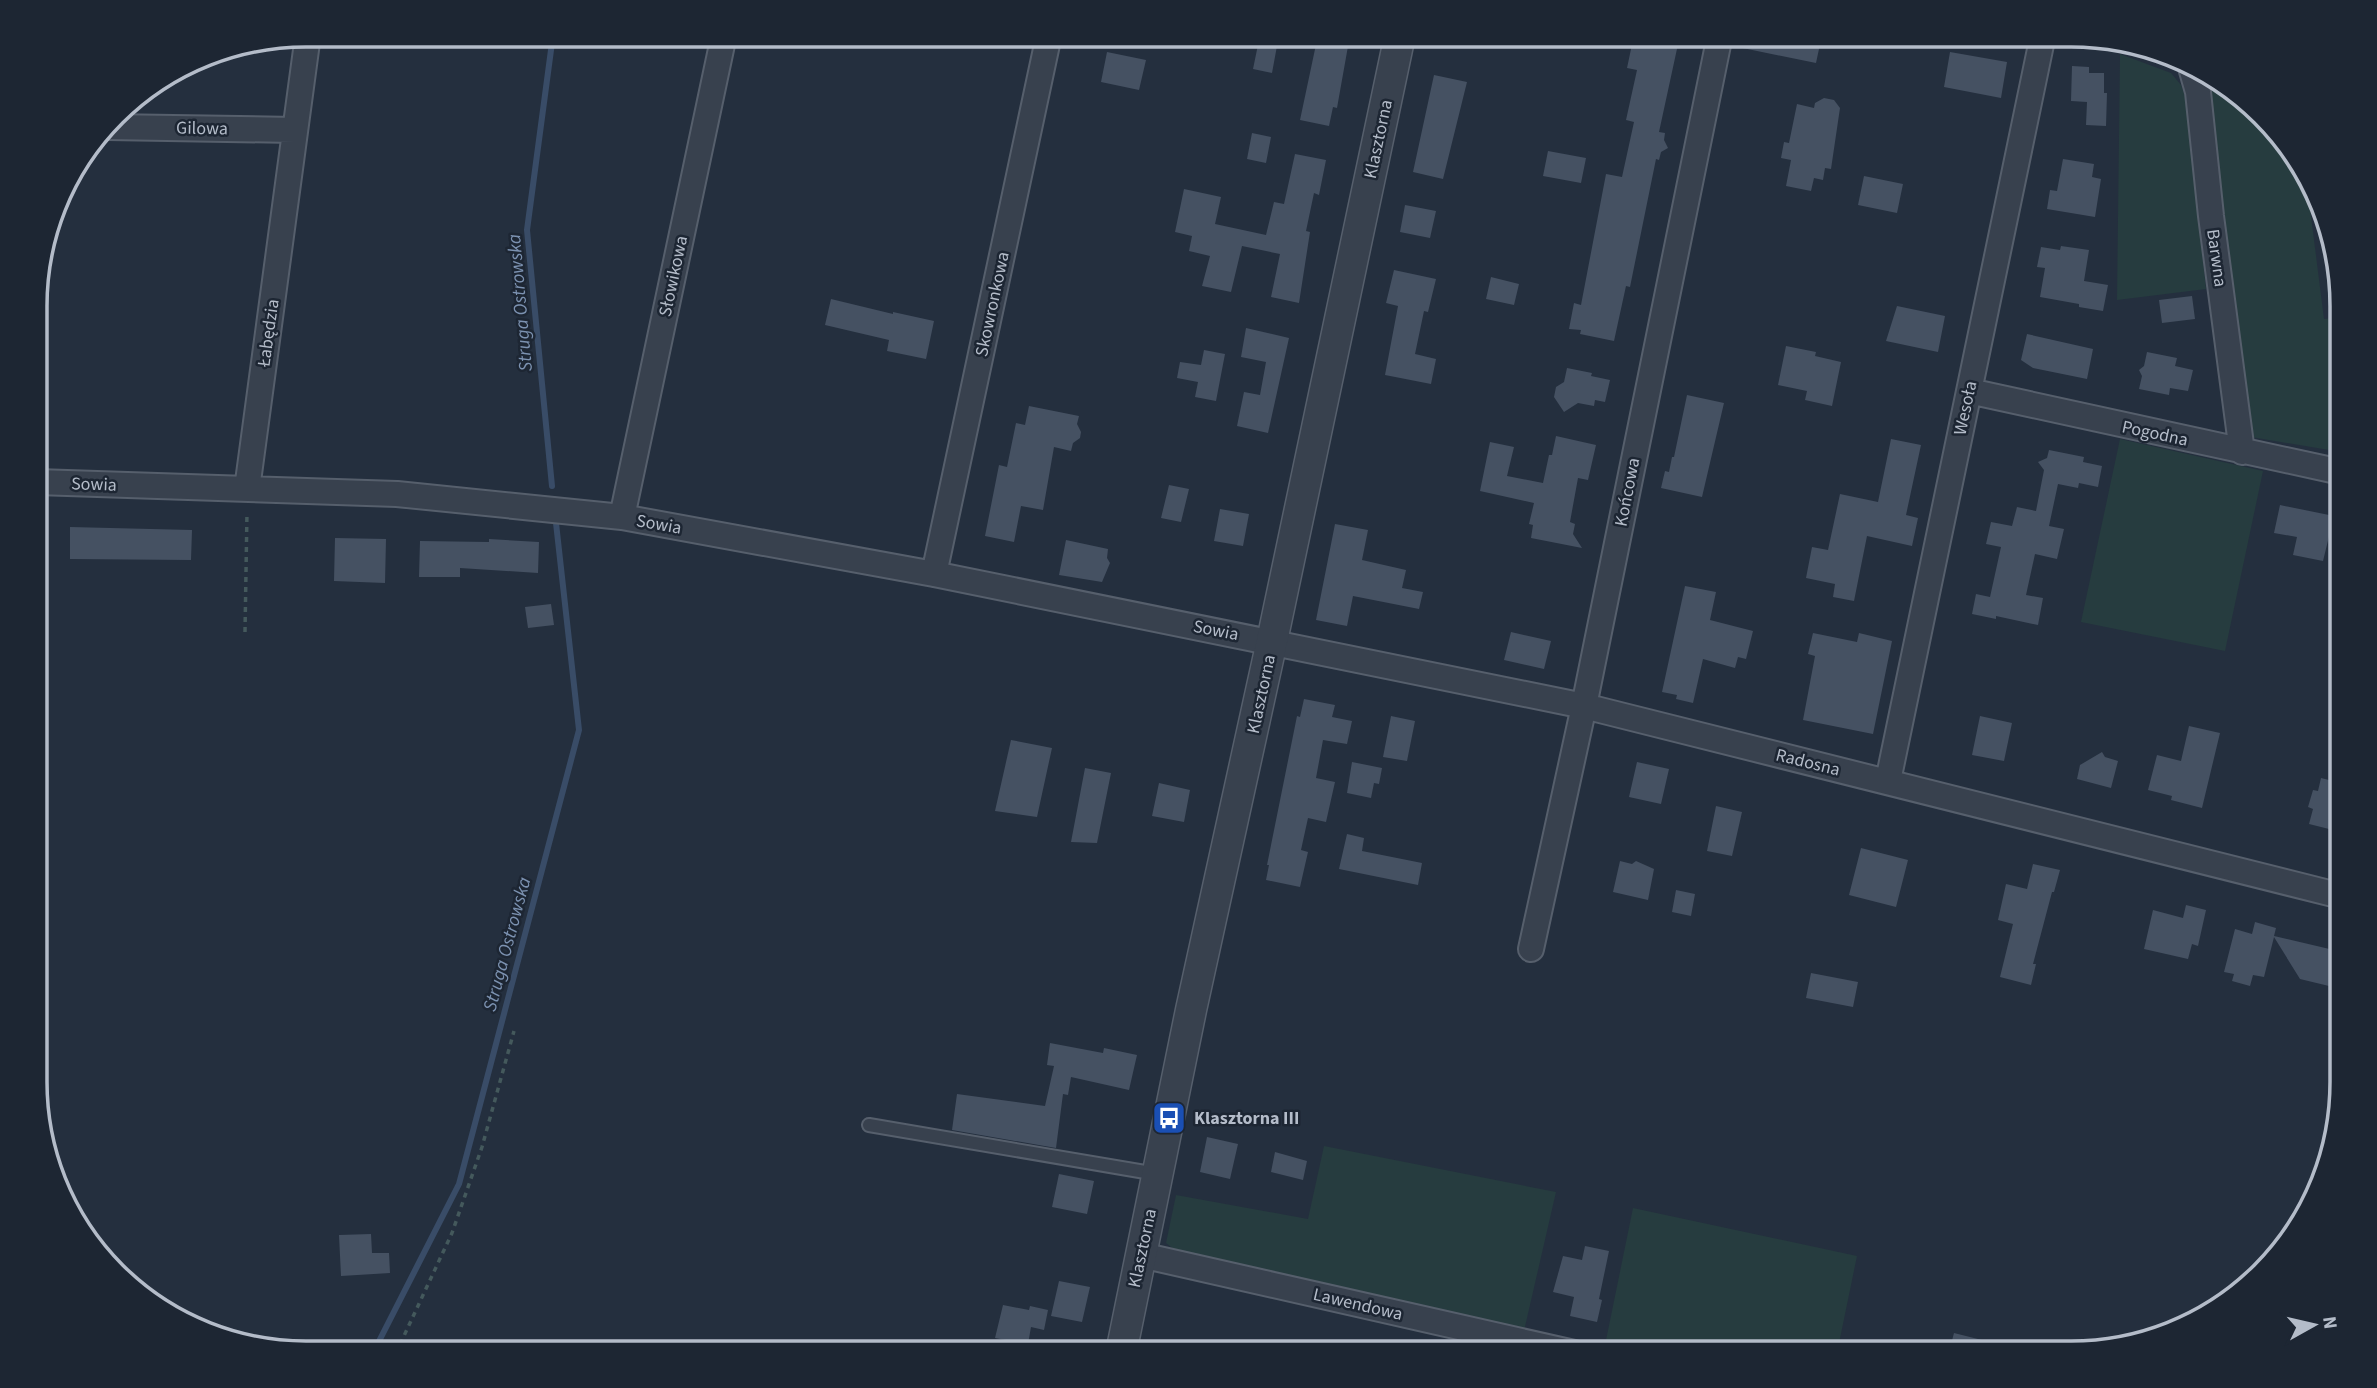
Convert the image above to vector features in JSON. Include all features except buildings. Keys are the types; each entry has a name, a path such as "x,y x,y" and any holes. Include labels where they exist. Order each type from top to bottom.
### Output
{"street":[{"name":"Łabędzia","path":"247,489 306,47"},
{"name":"Słowikowa","path":"622,517 720,47"},
{"name":"Skowronkowa","path":"934,574 1046,47"},
{"name":"Klasztorna","path":"1123,1341 1191,1010 1397,47"},
{"name":"Końcowa","path":"1531,949 1584,706 1718,47"},
{"name":"Wesoła","path":"1888,781 2041,47"},
{"name":"Barwna","path":"2194,79 2242,452"},
{"name":"Gilowa","path":"119,127 295,130"},
{"name":"Pogodna","path":"1969,391 2330,470"},
{"name":"Sowia","path":"47,482 397,494 622,517 934,574 1272,641"},
{"name":"Radosna","path":"1272,641 1584,706 2330,893"},
{"name":"Lawendowa","path":"1141,1255 1521,1341"}],"lane":[{"path":"869,1125 1158,1174"}],"path":[{"path":"244,632 247,489"},
{"path":"402,1341 453,1233 482,1147 514,1031"}],"green space":[{"path":"2120,54 2171,73 2181,85 2186,99 2206,289 2117,300"},
{"path":"2203,84 2242,111 2266,135 2295,177 2310,206 2324,319 2330,318 2330,450 2251,437"},
{"path":"2120,439 2263,471 2225,651 2081,622"},
{"path":"1324,1146 1556,1192 1524,1331 1175,1250 1166,1243 1176,1195 1308,1219"},
{"path":"1633,1208 1857,1256 1839,1341 1606,1341"}],"waterway":[{"name":"Struga Ostrowska","path":"551,47 527,230 552,486"},
{"name":"Struga Ostrowska","path":"379,1341 459,1184 579,730 556,523"}],"place":[{"name":"Klasztorna III","path":"1169,1118"}]}
